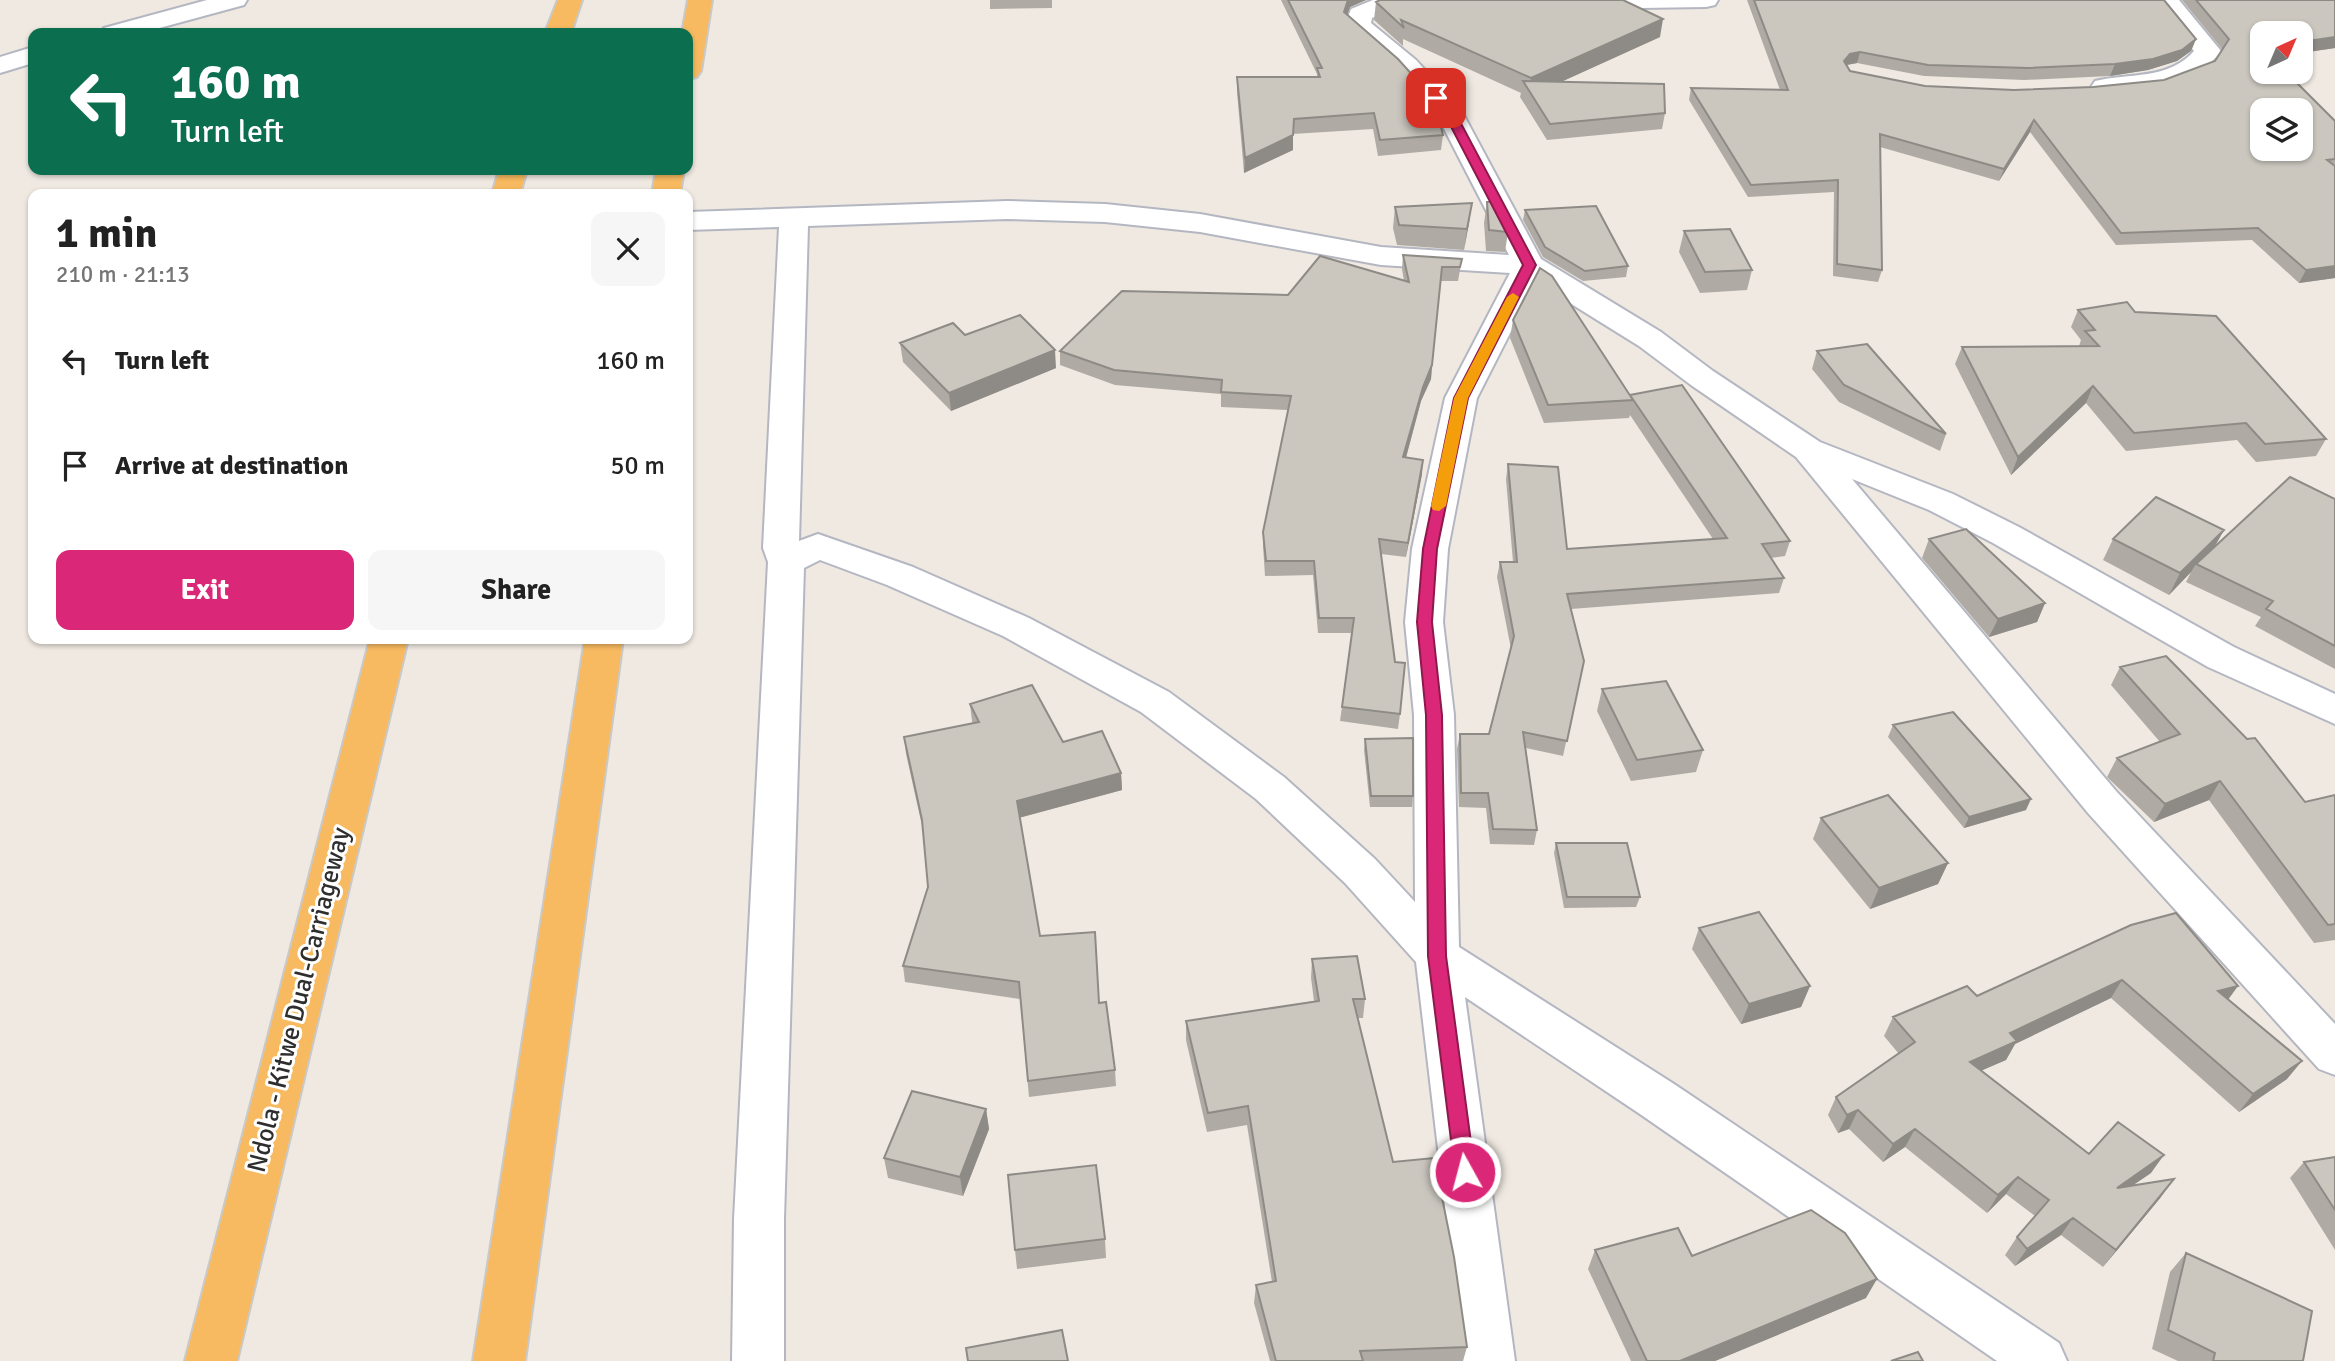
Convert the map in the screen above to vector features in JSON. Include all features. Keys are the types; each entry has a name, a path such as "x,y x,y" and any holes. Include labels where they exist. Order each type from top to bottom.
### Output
{"highway":[{"path":"560,28 569,0"},
{"path":"693,41 700,0"},
{"name":"Ndola - Kitwe Dual-Carriageway","path":"211,1361 388,644"},
{"path":"499,1361 603,644"}],"street":[{"path":"131,28 235,0"},
{"path":"1545,2 1706,0"},
{"path":"2075,88 2149,83 2200,64 2208,51 2166,0"},
{"path":"1453,5 1376,6 1360,14 1358,24 1406,66 1450,114 1530,265"},
{"path":"0,39 16,60"},
{"path":"693,221 1007,210 1105,213 1200,223 1381,256 1530,265 1650,339 1702,379 1808,449 1941,502 2006,535 2221,657 2335,710"},
{"path":"758,1361 759,1219 786,562 781,548 794,217"},
{"path":"1489,1361 1437,956 1434,715 1424,622 1430,549 1461,398 1530,265"},
{"path":"1808,449 2102,802 2335,1055"},
{"path":"786,562 818,546 900,576 1016,627 1155,702 1270,788 1360,871 1437,956 1657,1099 2041,1361"}],"building":[{"path":"1288,0 1348,0 1344,12 1398,59 1434,99 1443,135 1380,140 1374,113 1294,119 1293,135 1245,158 1237,77 1320,77 1317,68 1322,68"},
{"path":"1623,0 1663,19 1531,78 1401,20 1404,28 1376,2"},
{"path":"1754,0 2164,0 2196,39 2182,50 2153,59 2115,64 2028,68 1928,65 1860,52 1850,54 1844,61 1850,71 1925,86 2014,90 2093,87 2164,80 2215,61 2229,39 2196,0 2335,0 2335,37 2314,40 2314,21 2250,21 2250,84 2298,84 2312,98 2250,98 2250,161 2313,161 2313,99 2335,121 2335,159 2327,160 2335,166 2335,266 2306,270 2258,228 2121,233 2034,120 2004,169 1880,134 1882,270 1837,264 1838,180 1751,185 1691,88 1788,90"},
{"path":"1523,81 1664,84 1665,113 1550,124"},
{"path":"1487,202 1492,202 1508,232 1489,230"},
{"path":"1472,203 1467,229 1399,225 1395,207"},
{"path":"1596,206 1628,266 1585,271 1545,247 1525,210"},
{"path":"1730,229 1752,270 1705,272 1684,231"},
{"path":"1403,255 1462,259 1460,267 1442,267 1432,365 1403,457 1423,460 1408,543 1379,539 1395,662 1405,663 1400,714 1342,707 1354,618 1319,618 1314,561 1266,561 1263,532 1291,396 1221,392 1222,380 1114,370 1060,351 1122,291 1288,295 1320,256 1409,282"},
{"path":"1540,268 1552,276 1633,400 1548,405 1513,320"},
{"path":"2127,302 2135,312 2216,316 2326,439 2265,444 2246,423 2134,433 2093,386 2018,457 1962,347 2099,346 2085,331 2095,330 2078,310"},
{"path":"1020,315 1055,350 949,393 900,343 953,323 965,335"},
{"path":"1867,344 1946,434 1844,385 1817,351"},
{"path":"1682,385 1790,541 1762,544 1784,578 1567,594 1584,661 1567,741 1523,732 1537,830 1493,829 1488,793 1461,793 1460,734 1489,734 1514,636 1500,562 1517,562 1508,464 1558,467 1567,549 1727,538 1630,395"},
{"path":"2290,477 2335,499 2335,646 2266,609 2273,601 2196,564"},
{"path":"2156,497 2224,530 2180,573 2113,539"},
{"path":"1966,529 2045,603 1998,619 1929,539"},
{"path":"2166,656 2247,739 2255,738 2305,802 2335,795 2335,924 2328,925 2220,781 2165,804 2117,758 2180,734 2120,667"},
{"path":"1666,681 1703,750 1637,760 1602,689"},
{"path":"1032,685 1063,742 1102,731 1121,773 1017,801 1040,936 1095,932 1099,1003 1106,1002 1115,1070 1028,1081 1019,982 903,966 928,887 922,820 904,737 979,722 970,704"},
{"path":"1953,712 2031,799 1969,817 1893,725"},
{"path":"1413,738 1413,796 1371,796 1365,739"},
{"path":"1888,795 1948,863 1879,888 1821,818"},
{"path":"1556,843 1627,843 1640,897 1567,897"},
{"path":"1759,912 1810,986 1749,1004 1699,928"},
{"path":"2176,913 2238,986 2218,991 2302,1061 2253,1094 2122,980 2010,1033 2017,1041 1970,1062 2089,1154 2118,1122 2164,1155 2117,1188 2174,1179 2116,1250 2073,1218 2027,1249 2017,1237 2049,1200 2018,1177 1998,1195 1915,1129 1893,1144 1858,1110 1847,1115 1836,1097 1915,1042 1893,1017 1967,986 1977,996 2131,925"},
{"path":"1357,956 1365,999 1353,999 1393,1162 1434,1158 1454,1257 1467,1347 1360,1351 1363,1361 1276,1361 1256,1285 1276,1281 1248,1106 1208,1113 1186,1021 1319,1001 1312,959"},
{"path":"912,1091 986,1109 960,1177 884,1158"},
{"path":"2335,1157 2335,1210 2304,1162"},
{"path":"1096,1165 1105,1239 1015,1250 1008,1175"},
{"path":"1811,1210 1845,1233 1877,1279 1680,1361 1647,1361 1595,1250 1678,1228 1692,1256"},
{"path":"2186,1253 2312,1311 2303,1361 2213,1361 2215,1353 2168,1330"},
{"path":"1062,1330 1068,1361 968,1361 966,1348"},
{"path":"1918,1352 1923,1361 1891,1361"}],"slow traffic":[{"path":"1439,506 1461,398 1513,297"}],"route":[{"path":"1436,98 1450,114 1530,265 1461,398 1430,549 1424,622 1434,715 1437,956 1465,1172"}]}
